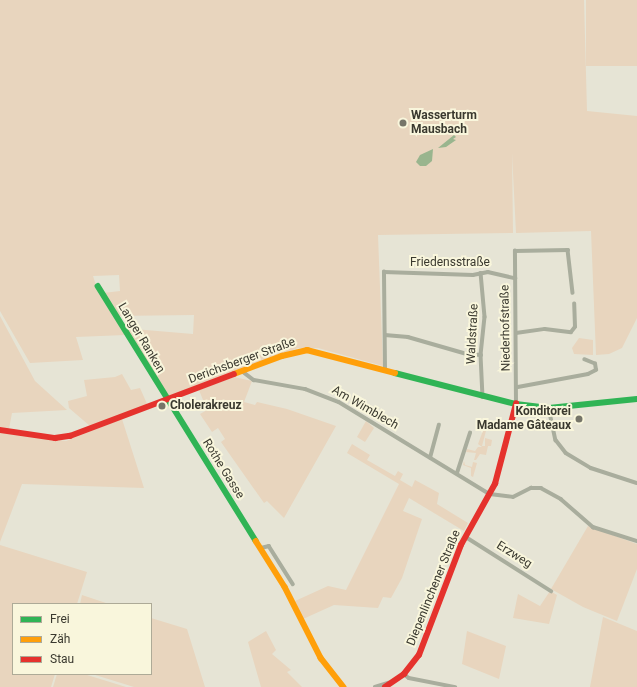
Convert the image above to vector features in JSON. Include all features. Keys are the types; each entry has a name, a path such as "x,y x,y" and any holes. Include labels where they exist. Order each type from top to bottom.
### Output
{"street":[{"name":"Niederhofstraße","path":"516,404 518,388 515,251 568,250 573,294"},
{"name":"Friedensstraße","path":"385,335 384,272 473,275 496,272 515,278"},
{"name":"Waldstraße","path":"481,273 485,317 481,355 483,397"},
{"name":"Langer Ranken","path":"98,286 167,401"},
{"path":"516,333 545,329 571,332 575,327 574,304"},
{"path":"385,370 385,335 416,338 467,354 481,355"},
{"name":"Derichsberger Straße","path":"0,430 55,438 70,436 167,401 291,352 307,350 483,397 516,404 549,408 637,400"},
{"path":"518,388 588,374 596,370 595,364 585,360"},
{"name":"Am Wimblech","path":"242,371 254,380 305,389 332,399 490,494 510,498 531,488 541,488 561,500 593,526 637,541"},
{"name":"Rothe Gasse","path":"167,401 285,587 321,658 344,687"},
{"name":"Diepenlinchener Straße","path":"385,687 404,674 411,666 423,646 466,536 490,494 516,404"},
{"path":"549,408 556,440 566,453 591,468 637,483"},
{"path":"430,458 439,425"},
{"path":"457,474 470,433"},
{"name":"Erzweg","path":"466,536 551,591"},
{"name":"Rothe Gasse","path":"261,548 269,546 293,584"},
{"path":"404,674 409,678 455,687"},
{"path":"375,687 395,680"}],"shaded area":[{"path":"0,0 584,0 587,111 637,116 637,318 622,348 609,354 596,355 591,231 516,233 512,153 513,233 378,235 383,366 318,348 298,348 167,398 122,328 193,334 194,315 114,316 103,293 120,291 119,275 93,276 99,294 125,335 76,337 83,360 30,363 0,311"},
{"path":"586,0 637,0 637,66 586,66"},
{"path":"454,135 456,137 453,139 456,140 446,147 438,148"},
{"path":"433,149 432,161 426,166 420,166 416,162 420,155"},
{"path":"0,316 35,381 67,410 12,413 9,429 0,427"},
{"path":"579,338 593,340 593,355 574,354 572,348"},
{"path":"122,374 131,390 140,388 148,406 90,426 69,408 68,401 87,396 84,380 115,377"},
{"path":"234,377 252,381 244,402 255,405 257,402 287,409 336,426 284,518 267,501 264,503 221,442 225,439 218,428 212,432 200,414 207,410 199,390"},
{"path":"122,419 144,488 22,484 0,542 0,432 66,441"},
{"path":"366,421 374,428 365,442 357,437"},
{"path":"482,425 487,427 482,446 485,446 485,438 492,440 491,446 488,446 486,455 480,454 476,460 474,460 476,453 466,452 467,449 475,451 478,447 482,447 478,444 484,428"},
{"path":"352,444 370,455 367,460 395,476 398,471 403,474 400,480 412,487 415,480 439,493 437,504 468,523 464,531 409,498 403,511 422,519 402,578 391,598 383,597 378,608 334,605 303,619 295,601 328,586 346,590 399,484 347,453"},
{"path":"464,461 465,465 472,467 473,462 477,463 473,477 471,476 471,468 463,465"},
{"path":"588,526 637,544 637,569 617,621 583,607 551,589"},
{"path":"0,545 87,572 77,603 12,603 12,675 55,675 51,687 0,687"},
{"path":"550,591 557,595 549,624 513,618 518,594 540,606"},
{"path":"82,595 106,603 80,603"},
{"path":"603,617 637,631 637,687 590,687"},
{"path":"152,618 187,629 205,687 134,687 95,675 152,675"},
{"path":"266,631 276,650 272,654 291,670 287,672 302,687 261,687 248,642"},
{"path":"467,631 506,646 499,679 462,664"},
{"path":"57,675 87,675 126,687 53,687"}],"traffic: fast":[{"path":"98,286 256,541"},
{"path":"395,373 516,404 549,408 637,399"}],"traffic: slow":[{"path":"234,374 282,356 307,350 395,373"},
{"path":"256,541 285,587 321,658 344,687"}],"traffic: jam":[{"path":"0,430 55,438 70,436 234,374"},
{"path":"385,687 404,674 419,655 461,545 495,484 516,404"}],"place":[{"name":"Wasserturm Mausbach","path":"403,123"},
{"name":"Cholerakreuz","path":"162,406"},
{"name":"Konditorei Madame Gâteaux","path":"579,419"}]}
